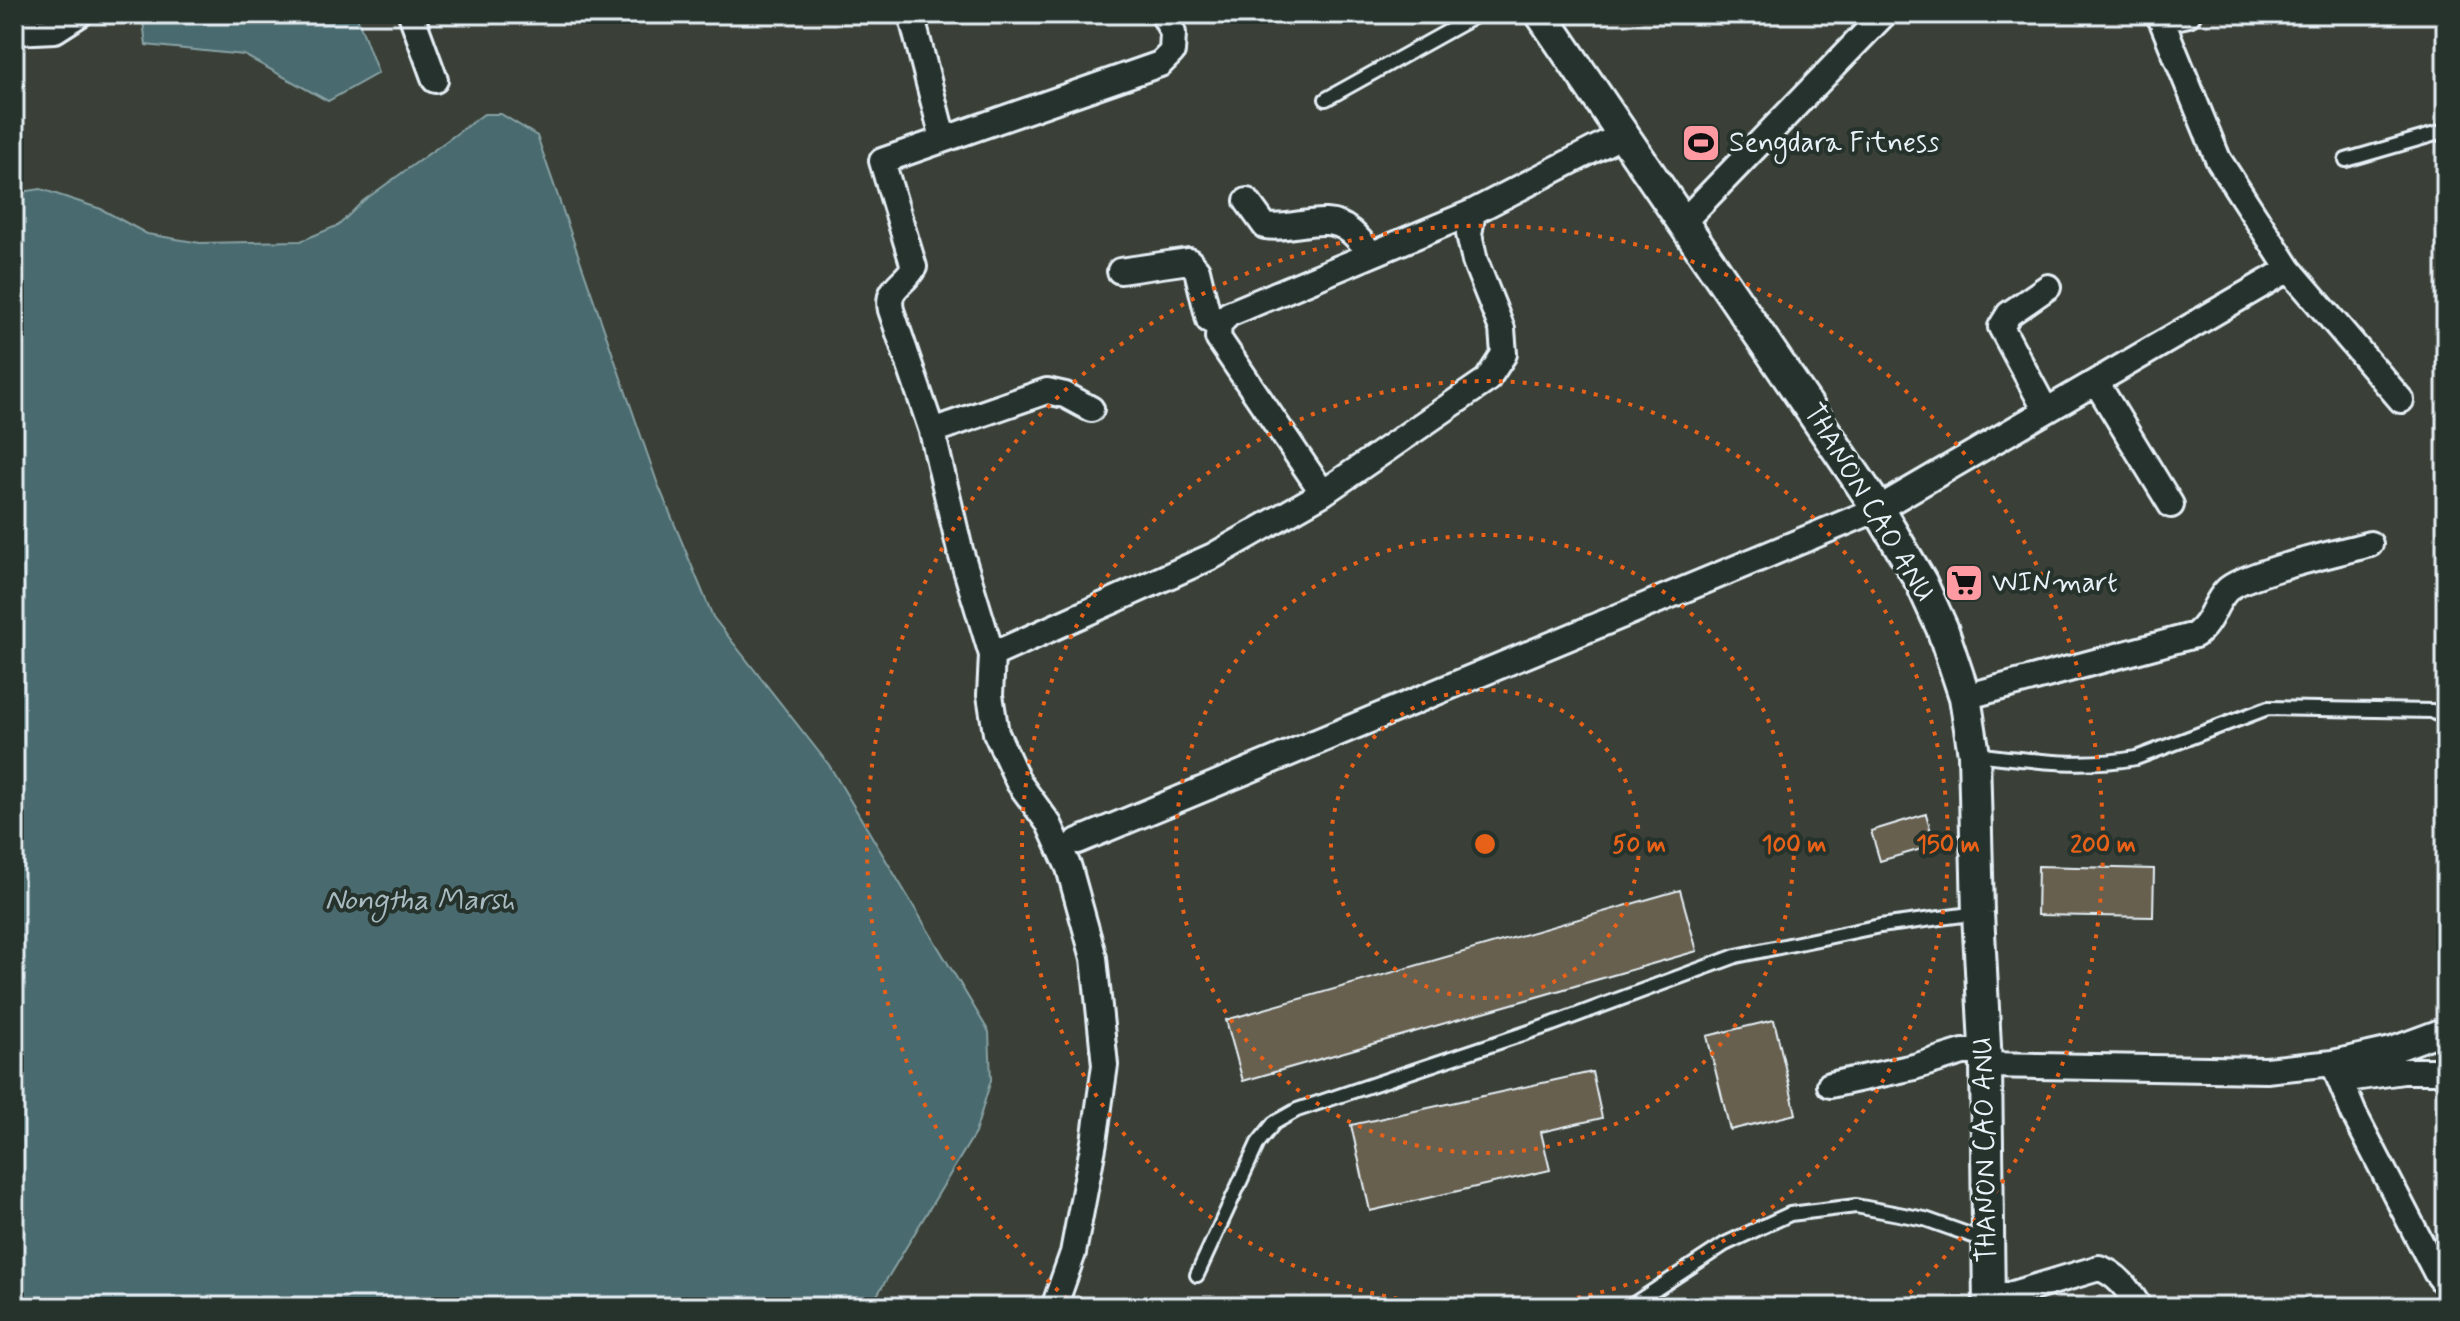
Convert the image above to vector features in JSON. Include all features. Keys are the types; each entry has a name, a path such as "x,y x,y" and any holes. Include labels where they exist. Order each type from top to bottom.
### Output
{"street":[{"path":"14,32 55,30 80,14"},
{"path":"411,14 435,80"},
{"path":"911,14 943,138"},
{"path":"1054,1307 1073,1253 1105,1065 1094,958 1069,868 1049,824 1019,783 996,733 990,695 992,655 960,550 932,431 888,298 914,267 882,161 1160,64 1172,52 1173,33 1163,14"},
{"name":"THANON CAO ANU","path":"1541,14 1878,509 1931,605 1955,662 1965,697 1974,754 1986,1059 1989,1304"},
{"path":"1684,221 1884,14"},
{"path":"2188,14 2160,17 2218,159 2289,269 2401,400"},
{"path":"1323,493 1218,338 1219,324 1229,314 1473,212 1624,134"},
{"path":"1247,201 1265,226 1280,229 1327,221 1348,229 1372,254"},
{"path":"992,655 1213,556 1323,493 1487,380 1504,354 1502,329 1475,261 1469,234 1473,212"},
{"path":"1120,271 1189,261 1197,270 1209,320 1219,324"},
{"path":"1078,841 1878,509 2289,269"},
{"path":"2046,411 2001,327 2009,314 2048,287"},
{"path":"2096,382 2171,505"},
{"path":"932,431 1047,391 1065,395 1091,409"},
{"path":"1965,697 2195,635 2206,627 2229,588 2250,577 2370,544"},
{"path":"2336,1072 2446,1030"},
{"path":"1830,1085 1914,1067 1963,1052 1986,1059 2336,1072 2446,1071"},
{"path":"2336,1072 2436,1272 2446,1285"},
{"path":"1989,1304 2099,1268 2124,1284 2139,1307"}],"lane":[{"path":"1326,99 1479,14"},
{"path":"2346,160 2446,131"},
{"path":"1974,754 2074,764 2119,761 2136,758 2268,708 2432,711 2446,719"},
{"path":"1197,1275 1258,1143 1274,1123 1297,1110 1547,1026 1736,956 1880,926 1978,913"},
{"path":"1629,1307 1725,1244 1790,1214 1856,1206 1925,1219 1987,1241"}],"water":[{"path":"149,14 356,14 378,73 328,101 244,55 146,45 143,21"},
{"name":"Nongtha Marsh","path":"484,114 501,114 537,136 657,482 713,617 829,765 989,1032 991,1080 975,1133 870,1307 14,1307 14,197 21,192 41,189 101,209 147,234 200,243 301,241 339,225 363,201"}],"building":[{"path":"1926,814 1935,845 1880,861 1871,831"},
{"path":"2038,866 2154,869 2153,917 2037,915"},
{"path":"1680,890 1697,951 1243,1081 1226,1020"},
{"path":"1774,1020 1796,1114 1730,1130 1707,1036"},
{"path":"1592,1072 1602,1118 1541,1132 1550,1170 1370,1211 1351,1125"}],"place":[{"name":"Sengdara Fitness","path":"1701,143"},
{"name":"WINmart","path":"1964,583"}]}
